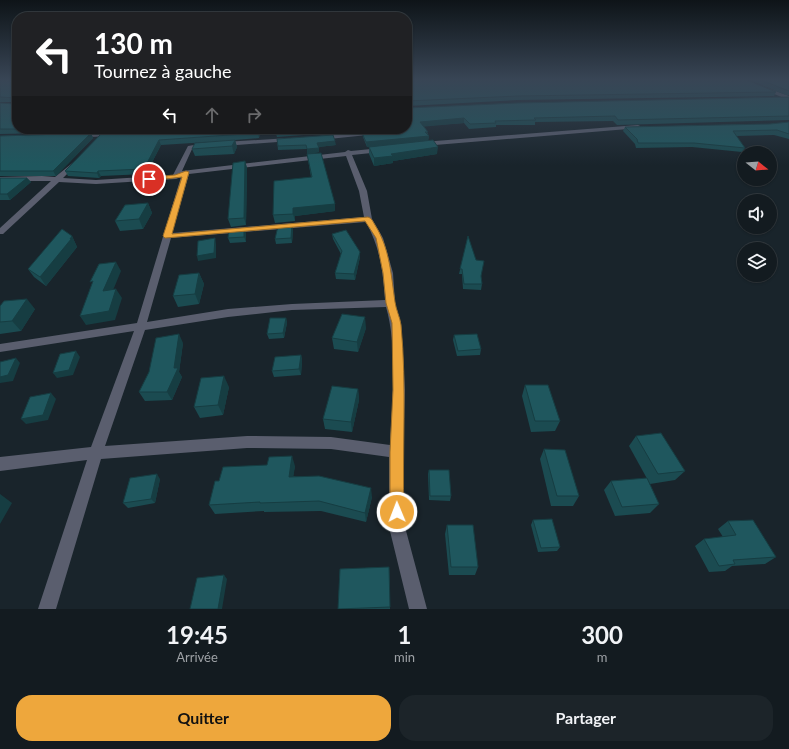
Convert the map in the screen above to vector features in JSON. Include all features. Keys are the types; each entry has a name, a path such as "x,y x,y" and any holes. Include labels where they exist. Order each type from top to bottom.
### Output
{"street":[{"path":"419,144 612,128 647,127"},
{"path":"72,135 98,134"},
{"path":"93,144 102,134"},
{"path":"310,138 357,134"},
{"path":"220,144 295,139"},
{"path":"47,609 96,453 141,326 167,236 181,175 190,147 212,145"},
{"path":"0,179 42,178 96,182 181,175 348,152 388,149"},
{"path":"348,152 363,191 368,219 379,238 388,273 390,303 396,323 399,390 396,452 397,527 418,609"},
{"path":"0,232 82,156"},
{"path":"167,236 368,219"},
{"path":"0,348 228,313 292,307 390,303"},
{"path":"0,464 96,453 247,442 331,443 396,452"}],"building":[{"path":"0,108 12,108 12,129 0,129"},
{"path":"412,108 789,108 789,116 618,120 615,116 534,118 536,120 495,121 496,123 470,124 464,118 420,122 428,132 425,132 429,136 366,142 362,134 412,134"},
{"path":"789,122 789,134 777,130 733,131 744,146 737,147 694,143 638,143 637,139 625,127 770,124"},
{"path":"90,134 53,171 0,171 0,136"},
{"path":"101,134 244,134 159,140 144,169 98,171 97,173 65,171"},
{"path":"333,135 335,141 317,143 319,148 307,149 306,145 278,146 277,139"},
{"path":"235,140 232,146 192,149 195,143"},
{"path":"433,140 438,147 391,154 393,156 374,158 369,147"},
{"path":"321,153 335,204 293,208 293,214 273,215 274,181 312,177 307,154"},
{"path":"245,161 244,218 228,219 233,163"},
{"path":"0,178 27,178 7,194 0,194"},
{"path":"148,203 139,219 115,221 125,205"},
{"path":"292,224 291,238 275,239 278,226"},
{"path":"244,228 244,237 228,238 229,230"},
{"path":"62,229 72,236 70,239 72,238 40,277 28,269"},
{"path":"346,230 360,252 354,274 335,273 342,251 332,234"},
{"path":"468,236 476,260 484,261 481,276 482,284 464,284 462,269 460,269"},
{"path":"215,238 214,253 197,256 198,241"},
{"path":"116,262 103,291 116,289 109,311 80,316 93,281 90,282 99,264"},
{"path":"199,273 195,294 173,296 179,275"},
{"path":"27,299 12,321 0,322 0,306 4,301"},
{"path":"342,314 365,317 357,342 332,338"},
{"path":"270,318 286,318 283,333 267,334"},
{"path":"179,334 174,368 178,368 167,392 139,392 149,372 156,338"},
{"path":"477,334 481,349 458,351 454,335"},
{"path":"76,351 69,370 53,373 60,354"},
{"path":"301,355 299,369 272,371 275,357"},
{"path":"16,358 8,375 0,377 0,362"},
{"path":"224,376 218,405 194,407 201,378"},
{"path":"525,385 548,385 560,421 535,421"},
{"path":"332,386 358,389 351,422 323,419"},
{"path":"51,393 43,415 21,419 30,397"},
{"path":"661,433 685,471 658,474 636,436"},
{"path":"544,449 565,450 579,496 557,496"},
{"path":"292,456 289,477 319,476 371,488 365,513 319,501 209,505 215,481 219,481 223,467 267,465 269,457"},
{"path":"429,470 449,470 451,496 430,496"},
{"path":"157,474 151,499 123,503 130,478"},
{"path":"647,478 659,504 622,507 611,481"},
{"path":"552,519 560,547 541,548 533,520"},
{"path":"753,520 776,557 733,560 735,564 719,566 704,539 736,535 728,521"},
{"path":"447,525 473,525 478,567 451,567"},
{"path":"389,567 390,607 338,609 340,569"},
{"path":"224,575 218,609 190,609 197,578"}],"route":[{"path":"149,179 176,177 186,172 167,236 243,229 301,226 368,219 379,238 388,273 390,303 396,323 399,390 396,452 397,512"}]}
